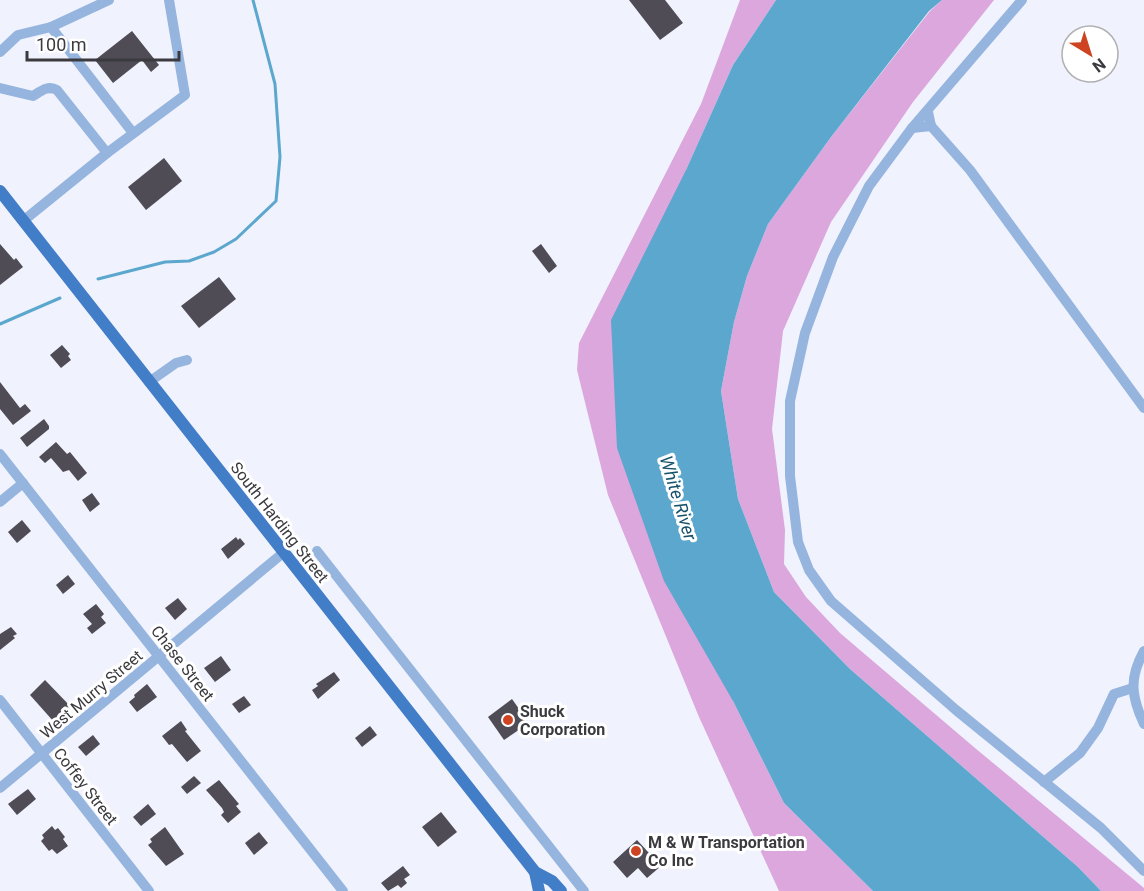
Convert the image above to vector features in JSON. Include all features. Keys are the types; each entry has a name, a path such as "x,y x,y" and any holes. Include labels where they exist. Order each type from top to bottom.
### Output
{"main road":[{"name":"South Harding Street","path":"0,191 535,872"},
{"path":"535,872 539,891"},
{"path":"535,872 552,881 561,891"}],"street":[{"path":"0,52 18,35 51,27 109,0"},
{"path":"24,221 107,153 185,95 169,0"},
{"path":"1022,0 912,128 869,186 832,257 805,333 790,401 790,476 798,542 809,570 831,601 956,710 1101,828 1144,871"},
{"path":"51,27 134,133"},
{"path":"0,88 28,96 33,96 46,88 52,87 57,90 107,153"},
{"path":"927,112 931,126 970,170 1144,408"},
{"path":"912,128 931,126"},
{"path":"149,382 176,363 186,360"},
{"name":"Chase Street","path":"0,454 343,891"},
{"path":"0,502 23,483"},
{"path":"316,551 584,891"},
{"name":"West Murry Street","path":"0,789 283,553"},
{"path":"1144,651 1137,664 1132,688 1137,709 1144,724"},
{"path":"1044,782 1080,753 1098,728 1114,694 1132,688"},
{"name":"Coffey Street","path":"0,700 149,891"}],"shaded area":[{"path":"740,0 776,0 733,65 686,170 733,701 784,803 873,891 779,891 699,717 608,495 577,370 579,343 701,104"},
{"path":"942,0 994,0 913,102 831,222 783,331 772,429 785,530 784,564 806,597 840,633 1144,888 1144,891 1101,891 1078,867 850,669 774,592 738,499 721,391 734,322 747,276 768,224 831,137 930,11"}],"water":[{"name":"White River","path":"776,0 942,0 929,11 831,137 768,224 747,276 734,322 721,391 738,499 774,592 850,669 1078,867 1101,891 873,891 784,803 733,701 664,581 617,448 611,320 686,170 733,65"}],"building":[{"path":"629,0 665,0 683,23 660,40"},
{"path":"132,31 159,65 151,72 142,60 113,83 95,60"},
{"path":"164,158 182,181 146,210 128,187"},
{"path":"0,244 23,267 0,285"},
{"path":"541,244 557,266 549,273 532,251"},
{"path":"219,277 236,299 199,328 181,306"},
{"path":"62,345 70,354 68,356 71,360 61,368 50,355"},
{"path":"0,382 20,408 25,404 31,411 13,425 0,409"},
{"path":"44,419 49,429 27,447 20,438"},
{"path":"56,442 67,454 70,452 87,473 78,481 69,470 63,472 51,458 45,463 39,457"},
{"path":"92,493 100,504 90,512 82,500"},
{"path":"22,520 31,531 17,543 8,532"},
{"path":"236,537 245,544 228,559 221,549"},
{"path":"68,575 75,584 63,594 56,585"},
{"path":"178,598 187,609 175,620 165,608"},
{"path":"96,604 104,614 101,617 106,623 92,634 87,628 92,624 83,614"},
{"path":"11,627 17,634 0,650 0,634"},
{"path":"221,656 231,670 215,682 204,668"},
{"path":"334,672 340,680 318,699 312,690 318,686 316,684"},
{"path":"45,680 72,708 54,722 30,695"},
{"path":"147,684 157,697 137,712 129,702"},
{"path":"244,696 251,705 239,713 232,704"},
{"name":"Shuck Corporation","path":"512,699 529,723 504,740 488,717"},
{"path":"181,721 187,730 185,731 201,751 187,762 162,736"},
{"path":"370,726 377,735 362,747 355,738"},
{"path":"93,735 100,744 86,756 78,747"},
{"path":"194,776 201,783 187,794 181,787"},
{"path":"219,780 239,804 236,806 241,812 228,823 221,815 224,812 222,808 206,790"},
{"path":"28,789 36,799 17,815 8,804"},
{"path":"148,804 156,814 141,826 133,817"},
{"path":"441,812 457,832 438,847 422,827"},
{"path":"52,826 55,830 58,828 68,846 57,854 52,849 49,851 41,841 44,838 42,835"},
{"path":"165,827 184,854 166,866 148,845 152,842 150,839"},
{"path":"259,832 268,843 254,855 245,843"},
{"name":"M & W Transportation Co Inc","path":"637,840 661,866 647,878 638,868 627,878 613,862"},
{"path":"403,866 410,875 404,879 407,883 401,888 398,885 388,891 381,883"}],"waterway":[{"path":"98,279 165,262 189,261 214,252 236,239 276,201 280,157 275,84 253,0"},
{"path":"0,324 60,298"}],"place":[{"name":"Shuck Corporation","path":"508,720"},
{"name":"M & W Transportation Co Inc","path":"636,851"}]}
